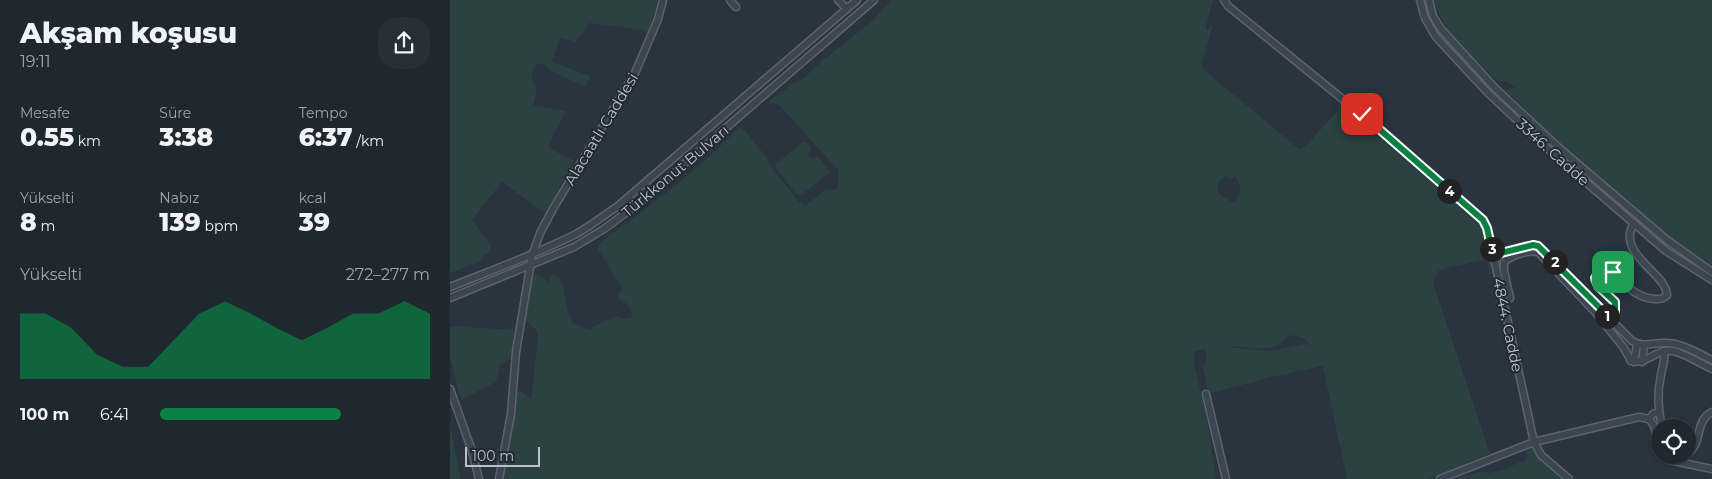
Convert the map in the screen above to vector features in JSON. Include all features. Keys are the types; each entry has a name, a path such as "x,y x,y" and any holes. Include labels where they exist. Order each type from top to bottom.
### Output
{"street":[{"name":"Alacaatlı Caddesi","path":"499,479 511,414 516,352 532,255 554,208 635,73 658,18 663,0"},
{"path":"730,0 736,7"},
{"path":"838,0 847,9"},
{"name":"Türkkonut Bulvarı","path":"450,287 532,255 576,234 618,206 858,0"},
{"name":"Türkkonut Bulvarı","path":"450,298 529,267 590,239 632,209 874,0"},
{"name":"3346. Cadde","path":"1420,0 1425,18 1433,32 1487,92 1559,159 1666,251 1712,280"},
{"name":"3346. Cadde","path":"1429,0 1433,16 1441,29 1495,88 1558,148 1667,240 1712,272"},
{"name":"4844. Cadde","path":"1226,3 1362,114 1479,217 1487,228 1534,442 1541,454 1569,479"},
{"path":"1610,318 1615,312 1616,306 1613,300 1595,281 1596,275 1601,272 1609,271 1616,274 1628,287 1645,297 1658,299 1666,295 1663,285 1632,247 1630,231 1634,223"},
{"path":"1493,255 1533,245 1541,248 1632,341 1640,344 1667,343 1676,345 1712,360"},
{"path":"1510,298 1504,262 1508,258 1533,251 1538,252 1596,313 1624,348 1628,358 1638,362 1657,353 1673,351 1712,369"},
{"path":"1638,362 1640,344"},
{"path":"1660,419 1659,388 1665,359 1664,351"},
{"path":"450,390 472,451 479,479"},
{"path":"1206,394 1226,479"},
{"path":"1649,418 1652,414 1659,412"},
{"path":"1696,441 1698,431 1705,416 1712,412"},
{"path":"1440,479 1534,442 1639,417 1649,418"},
{"path":"1687,464 1712,470"}],"green space":[{"path":"450,0 658,0 648,32 589,23 576,42 560,37 552,62 590,76 586,87 551,71 541,63 536,65 531,76 537,90 533,105 566,111 549,144 549,148 574,161 545,213 502,182 472,220 491,246 490,251 481,258 481,261 450,273"},
{"path":"892,0 1213,0 1206,27 1207,30 1213,25 1202,64 1204,70 1299,149 1305,147 1338,110 1339,102 1479,224 1484,231 1493,274 1490,275 1487,259 1439,270 1433,283 1490,454 1466,462 1462,467 1429,479 1347,479 1322,366 1212,393 1208,391 1203,367 1206,358 1204,349 1194,352 1195,368 1206,415 1216,479 502,479 517,390 531,399 538,339 537,331 525,320 528,290 535,274 548,282 550,276 555,275 557,278 559,277 563,286 568,312 573,323 590,330 594,326 618,316 625,319 631,318 632,313 625,302 619,299 618,294 623,289 597,248 600,243 701,164 739,127 745,131 767,158 768,163 799,202 805,206 827,189 833,190 837,188 839,171 782,108 774,103 770,104 770,100 790,85 804,78 824,59 870,23","holes":["1224,176 1231,179 1235,177 1239,182 1240,191 1237,200 1232,202 1220,195 1217,189 1218,184","1293,335 1303,338 1311,345 1304,344 1272,351 1227,347 1272,348"]},
{"path":"1434,0 1712,0 1712,272 1605,187 1505,90 1515,88 1506,81 1499,82 1470,55 1452,35"},
{"path":"806,142 811,148 808,154 811,159 818,156 829,173 800,196 796,194 776,168 776,164 802,143"},
{"path":"450,326 514,330 513,357 500,365 496,382 461,400 450,359"},
{"path":"450,427 451,430 461,479 450,479"},
{"path":"1531,448 1563,479 1454,479 1483,471 1489,473 1502,470 1524,462 1528,456 1525,452"}],"route":[{"path":"1362,114 1483,220 1487,228 1493,255 1533,245 1538,246 1610,318 1615,312 1615,302 1598,286 1595,278 1601,272 1613,272"}]}
